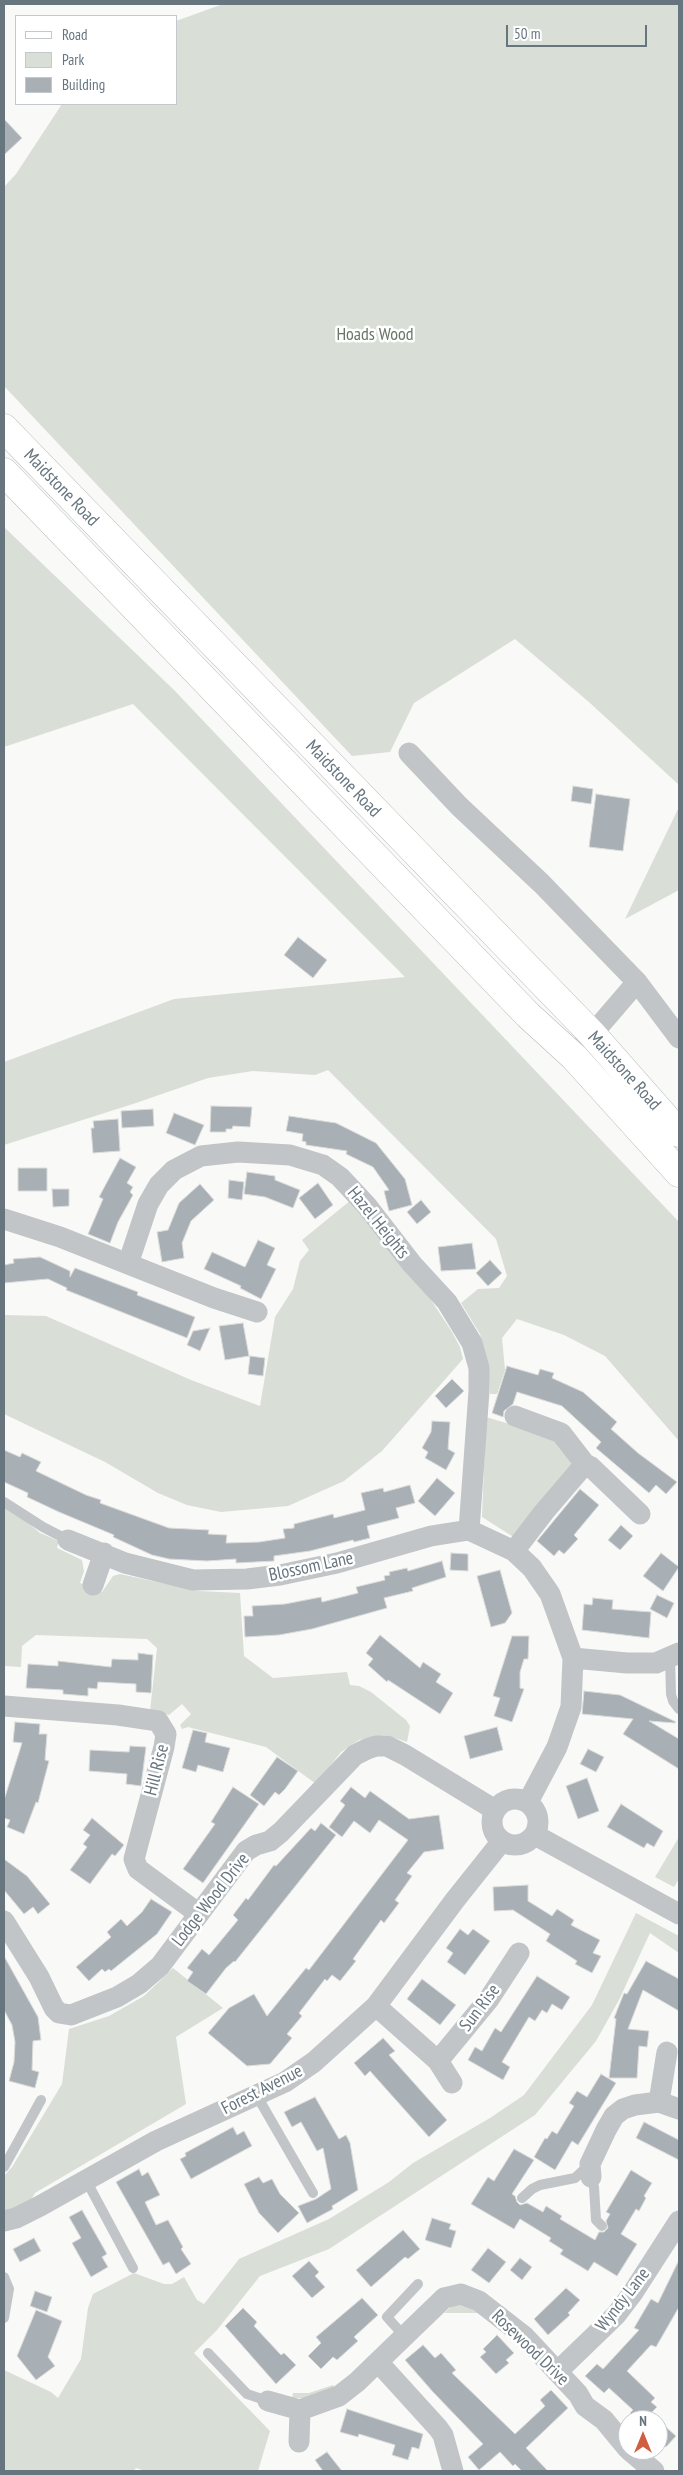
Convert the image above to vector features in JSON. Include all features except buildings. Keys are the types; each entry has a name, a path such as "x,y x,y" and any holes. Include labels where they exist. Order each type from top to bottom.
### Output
{"main road":[{"name":"Maidstone Road","path":"4,428 592,1034 679,1132"},
{"name":"Maidstone Road","path":"4,472 528,1015 574,1057 679,1173"}],"street":[{"path":"409,753 459,806 542,884 638,982 679,1038"},
{"path":"574,1057 638,982"},
{"name":"Hazel Heights","path":"128,1264 148,1204 159,1185 174,1170 201,1156 238,1152 290,1155 324,1165 340,1177 366,1206 412,1264 448,1302 472,1343 479,1368 479,1391 469,1530"},
{"path":"4,1219 257,1312"},
{"path":"515,1416 561,1433 585,1464 591,1467 640,1514"},
{"path":"514,1551 585,1464"},
{"path":"469,1530 514,1551 532,1568 550,1594 573,1658 571,1707 557,1747 528,1802"},
{"name":"Blossom Lane","path":"68,1540 125,1563 193,1580 247,1579 312,1569 431,1536 469,1530"},
{"path":"93,1585 104,1553"},
{"path":"573,1658 627,1663 656,1663 675,1656"},
{"name":"Hill Rise","path":"4,1706 158,1721 166,1734 164,1748 134,1859 138,1869 198,1914"},
{"name":"Lodge Wood Drive","path":"4,1921 39,1978 54,2008 58,2013 71,2015 117,1997 139,1984 160,1966 246,1851 256,1845 270,1841 281,1832 355,1755 366,1749 376,1746 387,1746 495,1810"},
{"path":"510,1799 528,1802 536,1810 538,1817 538,1826 535,1834 528,1842 518,1845 502,1842 492,1828 495,1810 501,1803 510,1799"},
{"path":"535,1834 679,1914"},
{"name":"Forest Avenue","path":"4,2221 16,2218 156,2142 285,2082 314,2062 376,2006 450,1906 502,1842"},
{"name":"Sun Rise","path":"438,2061 488,1999 519,1954"},
{"path":"376,2006 438,2061 452,2083"},
{"path":"659,2102 667,2052"},
{"path":"590,2171 614,2116 623,2109 635,2105 659,2102 679,2109"},
{"name":"Wyndy Lane","path":"557,2372 616,2315 632,2294 679,2221"},
{"name":"Rosewood Drive","path":"300,2410 339,2396 405,2337 444,2298 461,2294 479,2301 529,2341 578,2394 585,2406 609,2425 618,2436"},
{"path":"378,2362 438,2428 443,2436 453,2471"},
{"path":"268,2401 300,2410 299,2442"},
{"name":"Rosewood Drive","path":"642,2460 654,2471"}],"lane":[{"path":"4,1502 43,1527 68,1540"},
{"path":"675,1656 671,1694 679,1710"},
{"path":"257,2096 313,2193"},
{"path":"4,2167 41,2100"},
{"path":"522,2198 540,2185 575,2178 590,2171 594,2187 596,2220 602,2226"},
{"path":"86,2180 133,2268"},
{"path":"4,2277 8,2289 4,2318"},
{"path":"405,2337 387,2317 418,2284"},
{"path":"208,2354 247,2394 268,2401"}],"green space":[{"name":"Hoads Wood","path":"223,4 679,4 679,785 590,703 515,639 414,703 390,752 352,756 4,386 4,187 16,174 61,105 178,105 178,20"},
{"path":"4,527 174,690 679,1222 679,1441 605,1356 564,1335 517,1319 502,1338 505,1370 497,1394 490,1394 488,1364 480,1334 461,1303 478,1289 499,1288 507,1276 496,1239 328,1070 315,1075 253,1071 208,1078 4,1145 4,1062 174,999 405,977 133,704 4,747"},
{"path":"679,807 679,890 625,919"},
{"path":"351,1200 431,1300 452,1332 460,1347 463,1359 382,1451 344,1481 288,1506 221,1512 187,1505 158,1493 105,1462 4,1414 4,1315 46,1316 191,1380 260,1406 275,1317 293,1289 300,1261 309,1250 302,1240"},
{"path":"486,1417 560,1439 567,1445 572,1465 515,1538 482,1517"},
{"path":"4,1506 20,1516 40,1533 59,1541 57,1548 82,1560 84,1571 80,1583 102,1592 113,1576 120,1574 199,1591 240,1593 244,1656 273,1678 347,1672 350,1685 359,1686 371,1692 406,1720 410,1726 407,1742 386,1735 359,1740 341,1752 316,1784 266,1747 188,1727 182,1729 180,1725 191,1714 182,1704 169,1715 150,1711 157,1648 147,1639 36,1635 22,1646 21,1667 4,1666"},
{"path":"679,1837 679,1879 674,1887 655,1877"},
{"path":"636,1913 679,1936 679,1953 650,1933 619,2000 596,2041 535,2115 329,2249 260,2276 217,2330 194,2353 270,2431 258,2471 146,2471 136,2468 133,2471 4,2470 4,2370 51,2392 58,2398 81,2359 88,2308 93,2294 134,2273 164,2284 172,2284 184,2277 197,2300 204,2304 239,2259 329,2219 389,2182 413,2163 490,2118 524,2095 592,2005"},
{"path":"173,1968 223,2008 176,2037 186,2104 35,2193 31,2200 4,2212 4,2176 12,2167 62,2084 69,2029 109,2016 144,1996"},
{"path":"456,2302 480,2313 444,2313"},
{"path":"333,2385 336,2390 303,2398 292,2398 293,2393 309,2393"}]}
